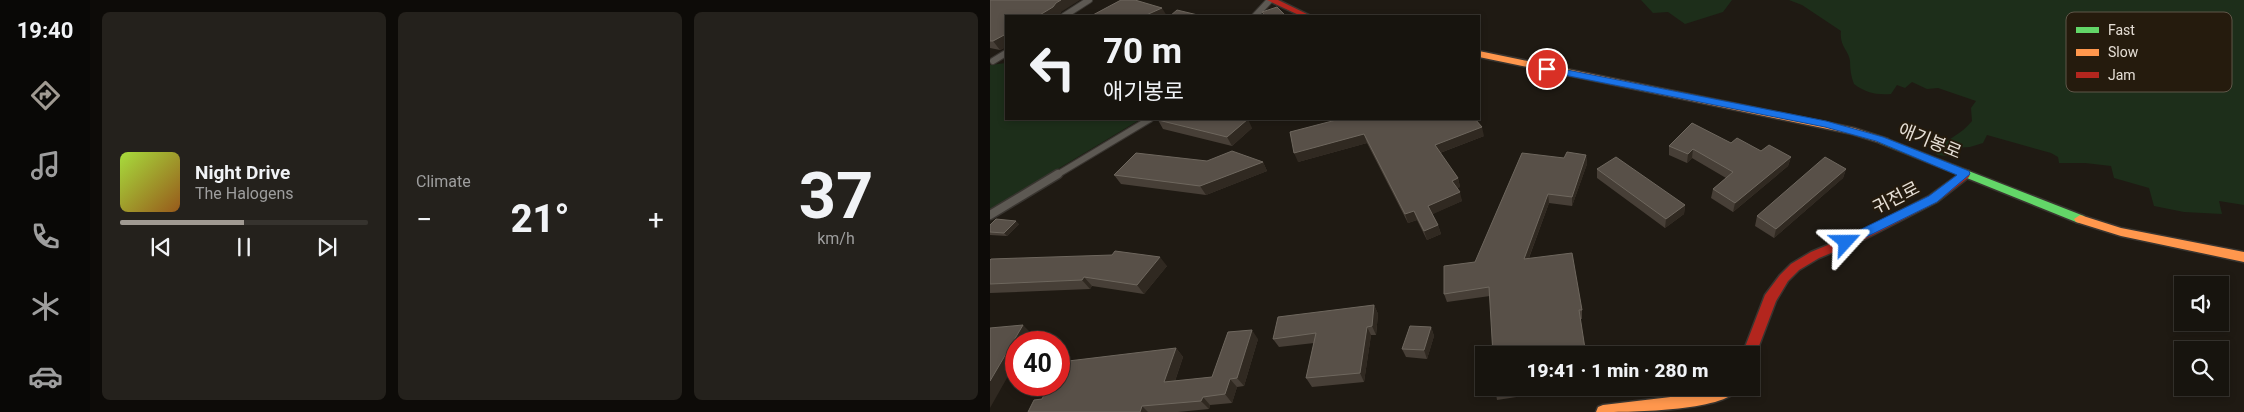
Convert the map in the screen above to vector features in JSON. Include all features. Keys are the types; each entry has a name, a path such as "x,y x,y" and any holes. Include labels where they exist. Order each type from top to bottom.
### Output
{"main road":[{"path":"1271,0 1304,15"},
{"name":"애기봉로","path":"1480,54 1826,124 1880,139 2083,220 2121,232 2244,257"},
{"name":"귀전로","path":"1752,346 1770,300 1784,278 1795,267 1815,255 1861,236 1933,199 1965,174"},
{"path":"1603,412 1715,398 1718,396"}],"lane":[{"path":"1066,15 1089,0"},
{"path":"1255,15 1271,0"},
{"path":"993,61 1005,54"},
{"path":"990,215 1148,120"}],"green space":[{"path":"1641,0 1732,0 1723,12 1685,24 1668,12 1653,13"},
{"path":"1789,0 2244,0 2244,205 2219,201 2222,214 2184,212 2154,206 2149,188 2114,178 2111,166 2059,163 2058,157 2051,153 1987,135 1983,143 1970,147 1954,148 1946,156 1937,155 1935,151 1972,121 1971,108 1976,101 1938,88 1927,89 1912,82 1905,88 1897,85 1891,94 1876,94 1863,90 1854,84 1849,57 1841,41 1841,31 1802,5"},
{"path":"1005,63 1005,120 1139,120 990,210 990,65"}],"building":[{"path":"990,0 1061,0 1040,15 1005,15 1005,35 990,41"},
{"path":"1121,0 1135,0 1162,8 1146,15 1093,15"},
{"path":"1277,7 1285,15 1265,15 1262,12"},
{"path":"1177,10 1198,15 1171,15"},
{"path":"1158,120 1247,120 1227,137"},
{"path":"1336,120 1476,120 1482,127 1435,145 1458,178 1452,181 1460,192 1428,206 1438,225 1424,231 1414,211 1405,214 1364,134 1294,153 1290,132"},
{"path":"1692,123 1731,143 1737,138 1761,151 1769,145 1791,157 1735,203 1713,189 1733,172 1693,149 1688,154 1669,146"},
{"path":"1232,151 1263,162 1200,186 1114,175 1136,153 1207,161"},
{"path":"1567,152 1586,155 1572,197 1548,194 1524,259 1572,253 1582,310 1579,310 1585,346 1492,346 1489,287 1444,294 1444,266 1475,262 1522,153 1564,158"},
{"path":"1616,157 1685,205 1666,219 1597,169"},
{"path":"1825,157 1846,169 1776,229 1757,216"},
{"path":"996,219 1016,221 1004,233 990,232 990,225"},
{"path":"1115,251 1160,257 1137,285 1084,277 1082,280 990,284 991,259 1112,255"},
{"path":"1374,305 1372,326 1367,327 1360,373 1306,378 1316,333 1273,339 1278,317"},
{"path":"1023,325 1019,331 1005,331 1005,356 990,381 990,328"},
{"path":"1410,326 1431,327 1424,350 1402,349"},
{"path":"1252,330 1237,378 1230,379 1225,394 1203,397 1201,401 1142,406 1140,412 1028,412 1034,400 1042,399 1044,396 1070,396 1070,361 1176,348 1164,382 1212,377 1228,332"}],"traffic: fast":[{"path":"1884,141 2080,219"}],"traffic: slow":[{"path":"1480,54 1854,131 1884,141"},
{"path":"2080,219 2121,232 2244,257"},
{"path":"1603,412 1715,398 1718,396"}],"traffic: jam":[{"path":"1271,0 1305,15"},
{"path":"1752,346 1770,299 1784,278 1795,267 1815,255 1861,236 1933,199 1965,174"}],"route":[{"path":"1547,69 1652,88 1854,131 1880,139 1965,174 1933,199 1846,242"}]}
